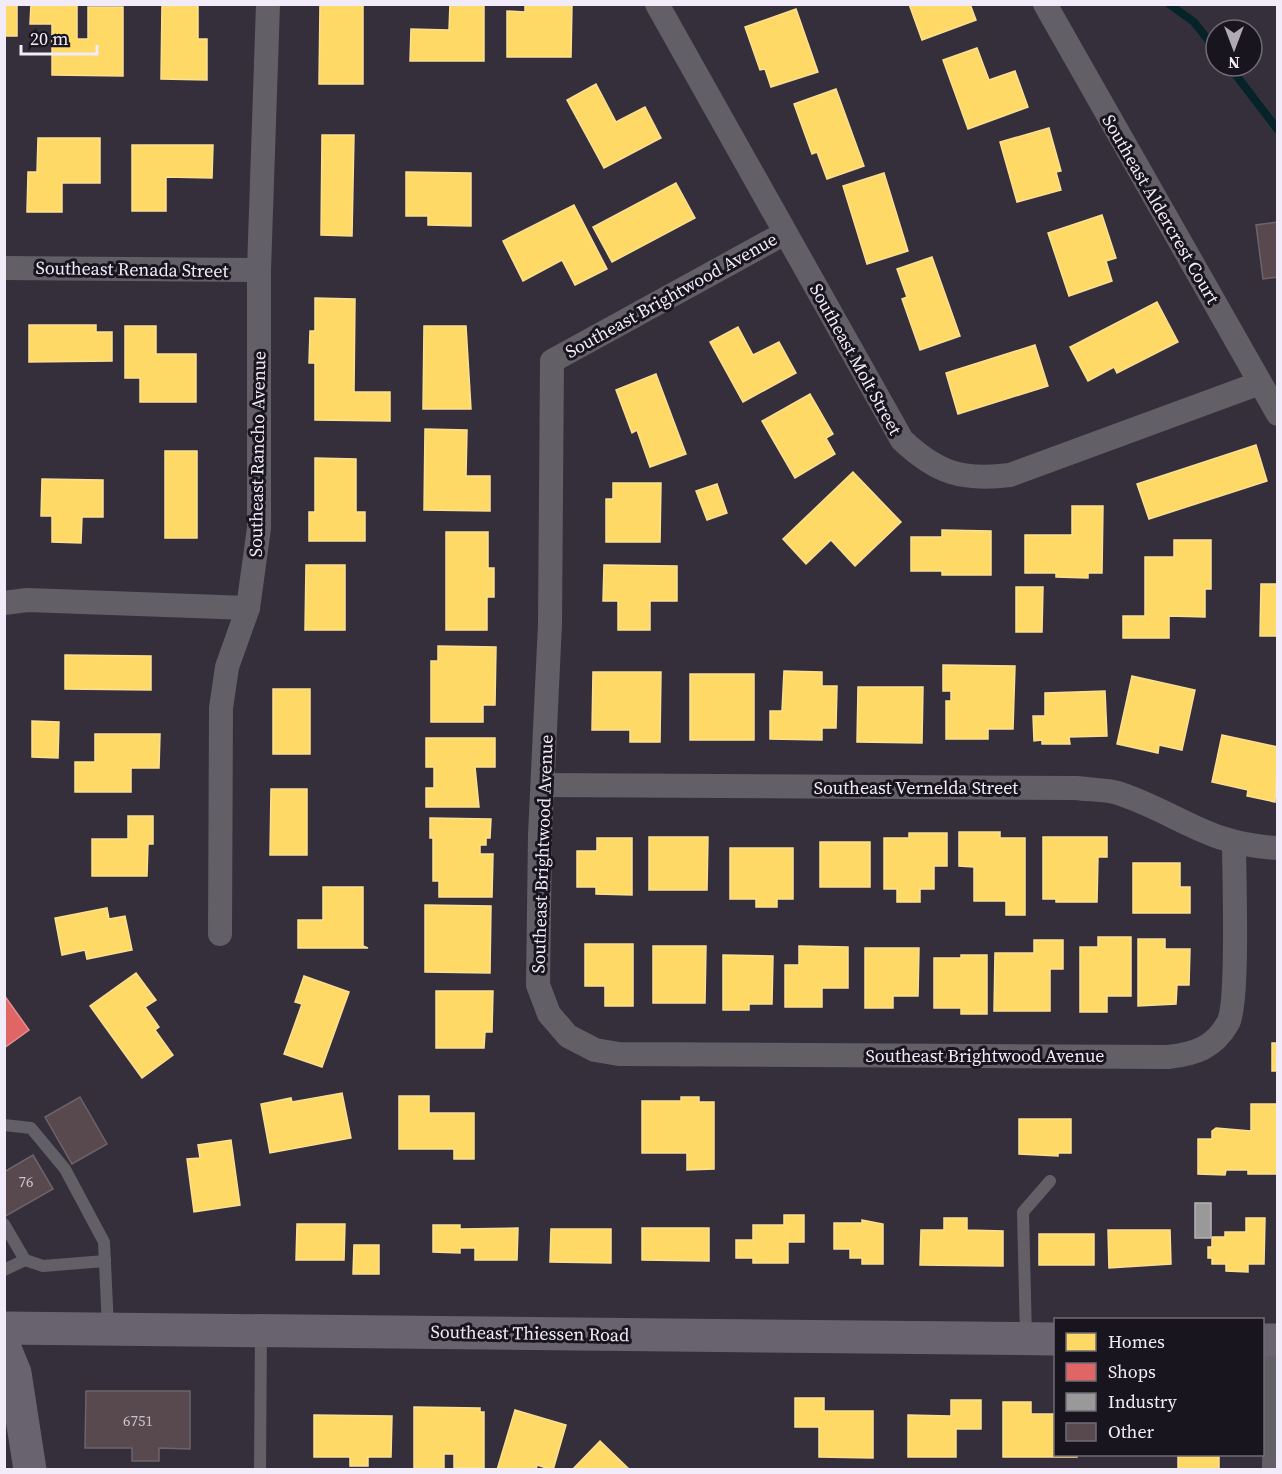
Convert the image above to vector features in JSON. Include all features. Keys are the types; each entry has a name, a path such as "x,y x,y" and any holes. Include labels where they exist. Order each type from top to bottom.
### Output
{"main road":[{"name":"Southeast Thiessen Road","path":"4,1328 1041,1338"},
{"path":"4,1346 15,1373 30,1470"}],"street":[{"name":"Southeast Rancho Avenue","path":"220,934 221,708 227,667 248,608 259,528 259,270 268,4"},
{"name":"Southeast Molt Street","path":"657,4 902,440 924,460 952,474 982,478 1010,475 1260,383"},
{"name":"Southeast Aldercrest Court","path":"1045,4 1278,414"},
{"name":"Southeast Brightwood Avenue","path":"785,233 552,361 550,624 538,986 549,1014 568,1036 595,1050 620,1054 1167,1056 1191,1054 1209,1047 1229,1021 1233,990 1234,843"},
{"name":"Southeast Renada Street","path":"4,268 259,270"},
{"path":"4,603 27,600 248,608"},
{"name":"Southeast Vernelda Street","path":"544,785 1076,788 1119,793 1190,827 1234,843 1278,848"},
{"path":"1272,1340 1274,1470"}],"lane":[{"path":"4,1125 31,1128 65,1169 104,1242 108,1328"},
{"path":"1041,1338 1023,1212 1050,1181"},
{"path":"4,1224 25,1260 43,1266 105,1261"},
{"path":"4,1270 25,1260"},
{"path":"260,1470 261,1330"}],"building: Homes":[{"path":"4,4 17,4 17,36 4,36"},
{"path":"31,4 77,4 77,39 88,39 88,7 123,7 123,76 52,75 52,24 30,24"},
{"path":"162,4 198,4 198,39 207,39 207,80 161,79"},
{"path":"320,4 363,4 363,84 319,84"},
{"path":"450,4 484,4 484,61 410,61 411,29 449,30"},
{"path":"525,4 572,4 571,57 507,57 507,11 525,12"},
{"path":"909,4 970,4 976,20 922,40"},
{"path":"796,9 818,72 771,87 765,69 760,70 745,27"},
{"path":"977,48 989,80 1015,71 1028,107 968,129 943,60"},
{"path":"596,84 616,122 645,107 661,138 604,168 567,100"},
{"path":"836,89 864,166 827,179 817,152 812,154 794,104"},
{"path":"1049,128 1061,171 1056,172 1061,190 1017,202 1000,142"},
{"path":"322,135 354,135 352,236 321,235"},
{"path":"38,138 100,138 100,183 62,183 62,212 27,212 28,172 37,172"},
{"path":"132,145 213,145 212,178 166,177 166,211 132,211"},
{"path":"406,172 471,173 471,226 428,225 428,216 406,216"},
{"path":"884,173 908,251 867,264 843,186"},
{"path":"676,183 695,218 612,262 593,227"},
{"path":"574,205 607,269 575,285 562,260 523,281 503,241"},
{"path":"1102,215 1116,258 1106,261 1112,281 1069,296 1048,233"},
{"path":"932,257 960,336 920,350 902,299 907,297 897,269"},
{"path":"315,298 355,299 354,392 390,392 390,421 315,420 315,363 309,363 310,331 315,331"},
{"path":"1157,302 1178,342 1117,373 1114,367 1088,381 1070,347"},
{"path":"29,325 96,325 96,332 112,332 112,361 29,362"},
{"path":"125,326 156,326 156,354 196,354 196,402 140,402 140,378 125,378"},
{"path":"424,326 466,326 471,409 423,409"},
{"path":"738,327 753,355 779,342 796,373 743,402 710,342"},
{"path":"1035,345 1048,386 958,414 946,373"},
{"path":"656,374 686,454 650,467 637,430 632,433 616,390"},
{"path":"810,394 833,434 826,438 835,454 795,478 762,421"},
{"path":"425,429 467,430 466,476 490,476 490,511 424,510"},
{"path":"1256,445 1267,481 1149,519 1137,484"},
{"path":"165,451 197,451 197,538 165,538"},
{"path":"315,458 356,459 356,512 365,512 365,541 309,541 309,512 315,512"},
{"path":"853,472 901,522 855,566 831,540 806,564 783,539"},
{"path":"42,479 103,480 103,517 82,517 81,543 52,542 52,516 41,516"},
{"path":"613,483 661,483 660,542 606,542 606,499 613,499"},
{"path":"717,484 727,513 707,520 696,491"},
{"path":"1072,506 1103,506 1102,573 1088,573 1088,578 1056,577 1056,573 1025,573 1025,535 1072,535"},
{"path":"942,530 991,531 991,575 942,575 942,571 911,571 911,537 942,537"},
{"path":"446,532 488,532 488,568 494,568 494,597 487,597 487,630 446,630"},
{"path":"1174,540 1211,540 1211,589 1205,589 1205,617 1169,616 1169,638 1123,638 1123,616 1145,616 1145,557 1174,557"},
{"path":"306,565 345,565 345,630 305,630"},
{"path":"604,565 677,566 677,601 650,601 650,630 618,630 618,601 603,601"},
{"path":"1261,584 1278,584 1278,636 1260,636"},
{"path":"1016,587 1043,587 1042,632 1016,632"},
{"path":"438,646 496,647 495,705 483,705 483,722 431,722 431,661 438,661"},
{"path":"65,655 151,656 151,690 65,689"},
{"path":"943,665 1015,666 1013,729 988,729 988,739 946,739 946,701 951,701 951,691 943,691"},
{"path":"784,671 822,672 822,686 837,686 836,728 822,728 822,740 770,739 770,711 782,711"},
{"path":"593,672 661,672 660,742 630,742 630,730 592,730"},
{"path":"690,674 754,674 754,740 690,740"},
{"path":"1132,676 1195,690 1182,750 1159,745 1158,753 1117,744"},
{"path":"858,687 923,687 922,743 857,742"},
{"path":"273,689 310,689 310,754 273,754"},
{"path":"1105,691 1107,736 1069,737 1070,744 1042,744 1042,740 1034,741 1033,716 1045,716 1045,693"},
{"path":"32,721 59,722 58,758 32,757"},
{"path":"95,734 160,734 159,768 131,768 131,792 75,792 75,762 95,762"},
{"path":"1222,735 1278,747 1275,802 1247,796 1248,790 1212,782"},
{"path":"426,738 495,738 495,767 475,767 479,807 426,807 426,788 434,788 434,767 426,767"},
{"path":"271,789 307,789 307,855 270,855"},
{"path":"128,816 153,816 153,844 148,844 147,876 92,876 92,839 128,839"},
{"path":"430,818 491,819 490,838 486,838 486,845 480,845 480,854 493,854 492,897 439,897 439,881 433,881 433,838 430,838"},
{"path":"959,832 1000,832 1000,838 1025,838 1025,915 1006,915 1006,901 974,901 974,867 959,866"},
{"path":"909,833 947,833 947,866 934,866 934,889 920,889 920,902 897,902 897,889 884,889 884,838 909,838"},
{"path":"649,837 708,837 707,890 649,890"},
{"path":"1043,837 1107,837 1107,857 1098,857 1097,902 1056,902 1056,899 1043,899"},
{"path":"597,838 632,838 632,895 596,894 596,887 577,887 577,851 597,851"},
{"path":"820,842 870,842 870,887 820,887"},
{"path":"730,848 793,848 793,899 777,899 777,907 756,907 756,899 730,899"},
{"path":"1133,863 1180,863 1180,887 1190,887 1190,913 1133,913"},
{"path":"323,887 363,887 363,946 368,948 298,948 298,920 323,920"},
{"path":"425,905 491,906 490,973 425,972"},
{"path":"107,908 109,919 125,916 132,950 87,959 85,950 62,955 55,918"},
{"path":"1098,937 1131,937 1131,996 1107,996 1107,1012 1080,1012 1080,947 1098,947"},
{"path":"1138,939 1165,939 1165,949 1190,949 1189,985 1177,985 1176,1004 1138,1006"},
{"path":"1034,940 1063,940 1063,969 1050,969 1050,1011 994,1011 995,953 1034,953"},
{"path":"585,944 633,944 633,1006 605,1006 605,986 585,986"},
{"path":"653,946 706,946 705,1003 653,1003"},
{"path":"799,946 848,947 848,988 822,988 822,1007 785,1007 785,965 799,965"},
{"path":"865,948 919,948 918,996 893,996 893,1008 865,1008"},
{"path":"723,955 773,956 772,1004 749,1004 749,1010 723,1010"},
{"path":"961,955 987,955 987,1014 961,1014 961,1008 934,1008 934,958 961,958"},
{"path":"136,973 156,1000 145,1007 159,1027 155,1030 173,1055 142,1078 90,1006"},
{"path":"304,976 349,992 322,1067 284,1054 302,1004 295,1002"},
{"path":"436,991 493,991 492,1032 485,1032 484,1048 436,1048"},
{"path":"1272,1043 1278,1043 1278,1071 1272,1071"},
{"path":"342,1093 351,1138 270,1153 261,1104 291,1098 292,1102"},
{"path":"399,1096 429,1096 429,1113 474,1113 474,1159 454,1159 454,1149 399,1149"},
{"path":"681,1097 699,1097 699,1102 714,1102 714,1169 687,1170 687,1153 642,1153 642,1101 681,1101"},
{"path":"1251,1104 1278,1104 1278,1174 1248,1174 1248,1170 1226,1170 1225,1175 1198,1174 1198,1139 1212,1139 1212,1131 1216,1128 1251,1131"},
{"path":"1019,1119 1071,1119 1071,1153 1058,1153 1058,1156 1019,1154"},
{"path":"231,1140 240,1205 194,1212 187,1159 200,1158 198,1145"},
{"path":"784,1215 804,1215 804,1242 788,1242 788,1263 753,1263 753,1258 736,1258 736,1240 753,1240 753,1225 784,1225"},
{"path":"944,1218 967,1218 967,1230 1003,1231 1003,1266 920,1265 921,1230 944,1230"},
{"path":"1246,1218 1265,1218 1264,1264 1248,1264 1248,1272 1226,1271 1226,1264 1212,1264 1212,1258 1208,1258 1208,1247 1212,1247 1212,1237 1225,1237 1225,1232 1246,1232"},
{"path":"862,1220 883,1224 883,1264 862,1264 862,1258 850,1258 850,1249 834,1249 834,1223 862,1223"},
{"path":"297,1224 345,1224 344,1260 296,1260"},
{"path":"433,1225 460,1225 460,1229 518,1228 517,1260 475,1260 475,1248 460,1248 460,1253 433,1252"},
{"path":"642,1228 709,1228 709,1261 642,1260"},
{"path":"551,1229 611,1229 611,1263 550,1262"},
{"path":"1108,1230 1170,1230 1171,1264 1109,1268"},
{"path":"1039,1234 1094,1234 1094,1265 1039,1265"},
{"path":"354,1245 379,1245 379,1274 353,1274"},
{"path":"795,1398 824,1398 824,1411 873,1411 873,1458 819,1457 819,1427 795,1427"},
{"path":"951,1400 981,1400 981,1429 956,1429 956,1457 908,1457 908,1415 951,1416"},
{"path":"1003,1402 1031,1402 1031,1414 1054,1414 1054,1456 1077,1456 1077,1457 1003,1457"},
{"path":"414,1407 480,1408 480,1412 484,1412 484,1468 454,1468 454,1454 444,1454 444,1470 414,1470"},
{"path":"515,1410 566,1425 553,1470 537,1465 536,1470 497,1470"},
{"path":"314,1415 392,1416 391,1457 368,1457 368,1466 350,1466 350,1457 314,1457"},
{"path":"600,1441 630,1470 572,1470"},
{"path":"1178,1456 1219,1456 1219,1469 1178,1469"}],"building: Shops":[{"path":"4,995 29,1030 4,1048"}],"building: Industry":[{"path":"1195,1203 1211,1203 1211,1238 1195,1238"}],"building: Other":[{"path":"1278,222 1278,277 1263,279 1256,225"},
{"path":"80,1097 107,1144 72,1164 45,1117"},
{"path":"33,1155 53,1189 4,1217 4,1172"},
{"path":"86,1391 190,1391 190,1449 159,1448 159,1461 132,1461 132,1448 85,1448"}],"waterway":[{"path":"1169,4 1194,22 1204,35"},
{"path":"1238,78 1278,130"}]}
